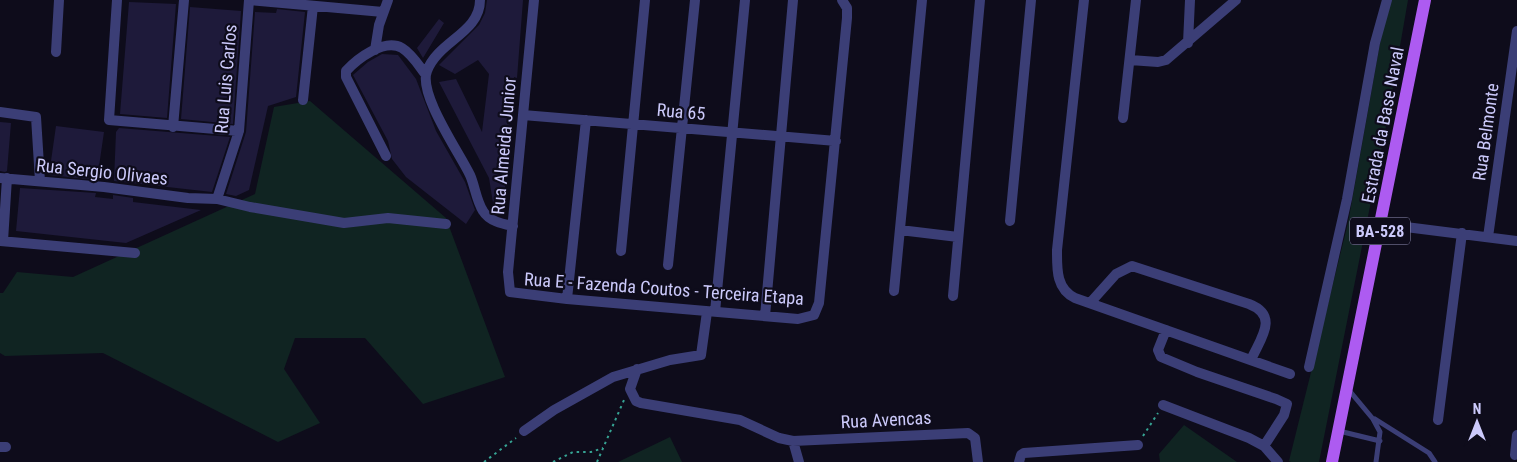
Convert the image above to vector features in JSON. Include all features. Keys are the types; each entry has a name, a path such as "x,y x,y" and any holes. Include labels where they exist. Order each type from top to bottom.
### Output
{"main road":[{"name":"Estrada da Base Naval","path":"1332,462 1382,224 1425,0"}],"street":[{"path":"56,52 59,0"},
{"path":"117,0 109,120 239,131"},
{"path":"173,126 184,0"},
{"path":"249,0 383,12"},
{"name":"Rua Luis Carlos","path":"217,199 239,131 249,0"},
{"path":"375,50 377,34 388,0"},
{"path":"480,0 476,19 437,54 426,75 426,84 433,103 471,177 483,212 497,222 513,226"},
{"name":"Rua Almeida Junior","path":"512,294 509,290 508,278 534,0"},
{"path":"621,251 644,0"},
{"path":"668,265 684,128 695,0"},
{"path":"524,432 554,410 604,381 637,369 701,355 711,312 745,0"},
{"path":"765,316 793,0"},
{"name":"Rua E - Fazenda Coutos - Terceira Etapa","path":"512,294 805,319 814,316 818,311 847,18 847,8 842,0"},
{"path":"894,291 922,0"},
{"path":"953,296 980,0"},
{"path":"1010,221 1031,0"},
{"path":"1084,0 1071,108 1057,266 1060,283 1069,295 1290,374"},
{"path":"1123,118 1136,0"},
{"path":"1188,43 1190,0"},
{"path":"1130,60 1162,62 1188,43 1236,0"},
{"path":"1309,367 1347,200 1375,43 1387,0"},
{"path":"303,100 312,6"},
{"name":"Rua Belmonte","path":"1488,237 1512,95 1517,31"},
{"path":"386,156 346,75 347,70 375,50 390,45 404,49 426,75"},
{"path":"0,112 36,117 40,181"},
{"name":"Rua 65","path":"523,115 836,141"},
{"path":"568,300 586,120"},
{"path":"4,178 2,241 135,253"},
{"name":"Rua Sergio Olivaes","path":"4,178 200,199 217,199"},
{"path":"217,199 250,207 344,223 388,218 446,224"},
{"path":"1382,224 1517,241"},
{"path":"900,230 958,237"},
{"path":"1438,420 1462,233"},
{"path":"1090,303 1116,274 1132,266 1250,304 1262,310 1267,319 1266,326 1251,360"},
{"path":"1166,330 1158,350 1161,357 1197,372 1286,403 1288,406 1284,415 1264,446"},
{"path":"637,369 630,389 636,401 740,420 779,438 792,441 799,462"},
{"path":"1163,405 1208,421 1264,446 1278,462"},
{"name":"Rua Avencas","path":"792,441 963,432 973,436 976,442 978,462"},
{"path":"1515,455 1517,435"},
{"path":"1019,462 1020,455 1041,452 1138,445"}],"lane":[{"path":"1347,388 1374,419 1380,432 1376,462"},
{"path":"1374,419 1429,453 1435,462"},
{"path":"1338,431 1380,441"}],"path":[{"path":"597,462 630,389"},
{"path":"1138,445 1163,405"},
{"path":"484,462 524,432"},
{"path":"553,462 573,452 591,452 602,448"}],"green space":[{"path":"1390,0 1408,0 1387,121 1319,462 1291,462 1289,461 1348,223 1387,4"},
{"path":"310,101 446,218 505,377 423,404 365,338 295,338 284,369 320,423 278,442 103,353 5,356 0,353 0,293 3,293 17,272 73,277 255,194 274,107"},
{"path":"1184,425 1237,462 1160,462 1159,454"},
{"path":"670,437 682,462 618,462"}],"building":[{"path":"487,0 523,0 517,78 514,77 507,124 510,125 511,134 510,164 497,161 506,180 502,209 494,209 489,178 439,82 456,79 482,132 489,74 478,60 455,74 439,65 479,25 485,13"},
{"path":"129,2 176,4 167,118 120,114"},
{"path":"190,7 241,11 233,124 181,119"},
{"path":"277,9 305,12 296,97 268,106 249,190 236,196 226,194 246,132 255,12 276,13"},
{"path":"439,19 444,23 423,58 417,48"},
{"path":"382,54 398,55 416,79 436,131 465,182 475,210 466,224 406,177 392,159 388,141 353,75 368,62"},
{"path":"0,122 11,123 7,171 5,172 0,171"},
{"path":"56,126 104,132 97,180 49,175"},
{"path":"119,128 230,137 212,192 114,181 116,132"},
{"path":"20,188 96,193 95,197 113,199 113,195 133,198 133,202 201,210 126,243 16,231"}]}
